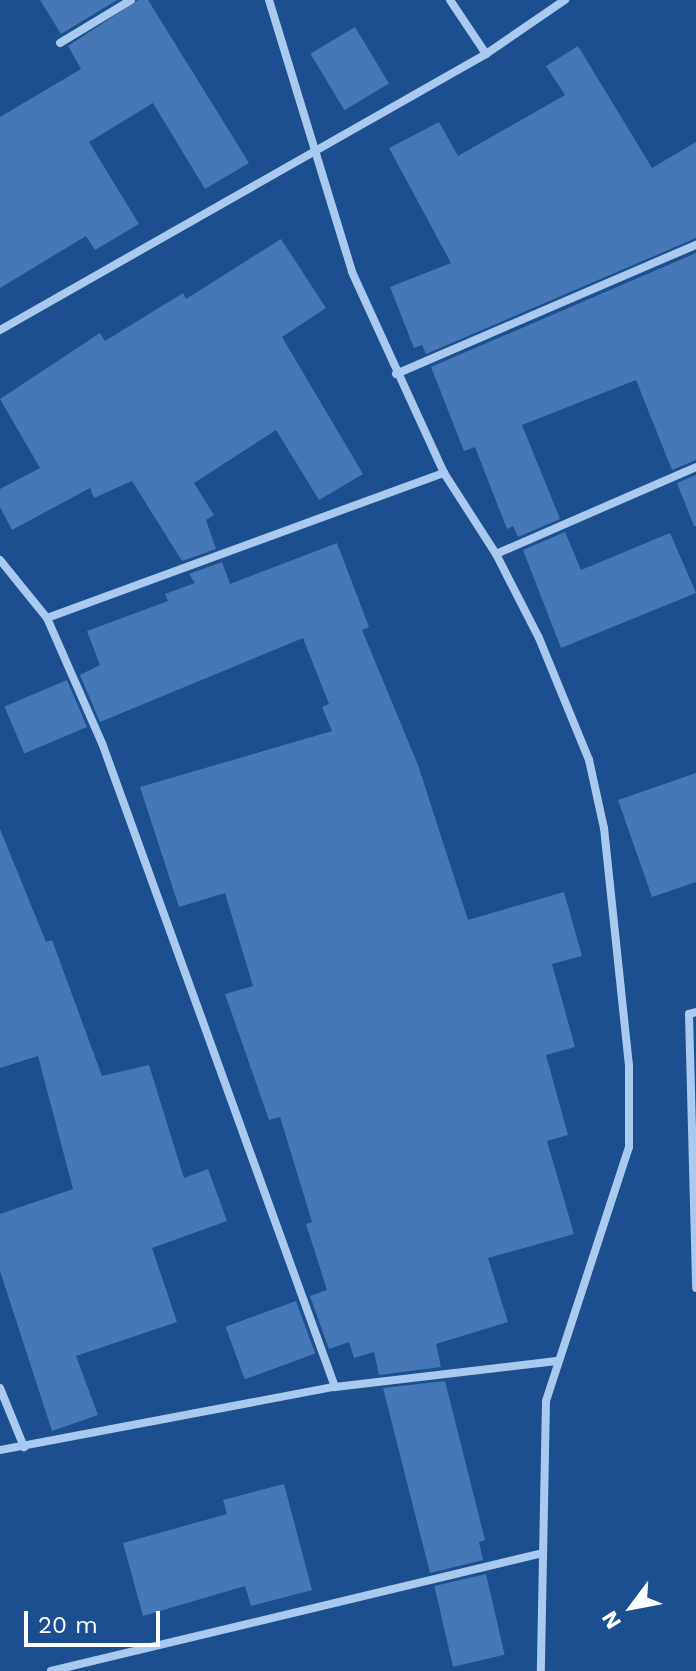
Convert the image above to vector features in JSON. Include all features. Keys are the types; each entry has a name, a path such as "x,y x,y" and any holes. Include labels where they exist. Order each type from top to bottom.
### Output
{"street":[{"path":"60,43 131,0"},
{"path":"269,0 352,272 396,374 444,473 496,554 589,760 604,828 629,1065 622,1182 556,1361 540,1463 541,1671"},
{"path":"450,0 486,54"},
{"path":"0,330 486,54 565,0"},
{"path":"396,374 696,245"},
{"path":"496,554 696,467"},
{"path":"47,618 444,473"},
{"path":"0,560 47,618 102,743 335,1387"},
{"path":"696,1012 689,1014 696,1288"},
{"path":"0,1450 335,1387 556,1361"},
{"path":"0,1388 24,1447"},
{"path":"51,1671 539,1554"}],"building":[{"path":"40,0 117,0 61,34"},
{"path":"138,0 148,0 249,163 205,189 153,103 89,142 139,224 95,250 86,236 0,288 0,117 81,69 68,46"},
{"path":"355,27 389,84 344,110 310,54"},
{"path":"578,46 652,168 696,142 696,238 426,354 422,345 414,348 390,287 451,263 389,148 439,122 458,156 565,95 546,66"},
{"path":"281,239 326,308 282,337 363,474 319,500 276,430 194,483 214,515 206,520 216,549 182,561 132,481 94,498 90,488 12,530 0,507 0,489 40,468 0,399 100,333 105,341 183,293 186,299"},
{"path":"696,253 696,460 672,470 636,380 522,425 560,519 518,537 513,526 507,529 475,447 464,451 431,367"},
{"path":"696,475 696,526 694,526 677,483"},
{"path":"565,532 581,570 670,533 696,593 561,648 523,550"},
{"path":"337,543 369,627 362,630 418,765 468,920 564,892 582,956 552,964 575,1047 546,1055 568,1135 547,1141 574,1234 488,1258 508,1322 436,1344 441,1367 379,1375 374,1352 354,1358 349,1342 329,1349 310,1296 327,1290 306,1224 312,1222 280,1117 269,1120 225,994 253,986 225,893 179,907 140,787 332,731 322,707 329,704 303,638 100,722 80,675 100,665 87,631 168,601 165,594 195,583 189,574 222,562 230,584"},
{"path":"67,680 87,727 24,754 4,707"},
{"path":"696,773 696,882 652,897 618,800"},
{"path":"0,829 46,942 52,940 102,1076 149,1065 184,1178 208,1169 227,1221 152,1248 177,1322 76,1356 98,1415 52,1431 0,1271 0,1214 73,1189 38,1056 0,1068"},
{"path":"296,1301 315,1354 245,1379 226,1327"},
{"path":"445,1381 485,1540 479,1542 483,1560 430,1573 383,1388"},
{"path":"284,1484 312,1590 251,1606 245,1586 143,1616 123,1543 227,1514 223,1500"},
{"path":"486,1574 505,1655 453,1667 434,1586"}]}
